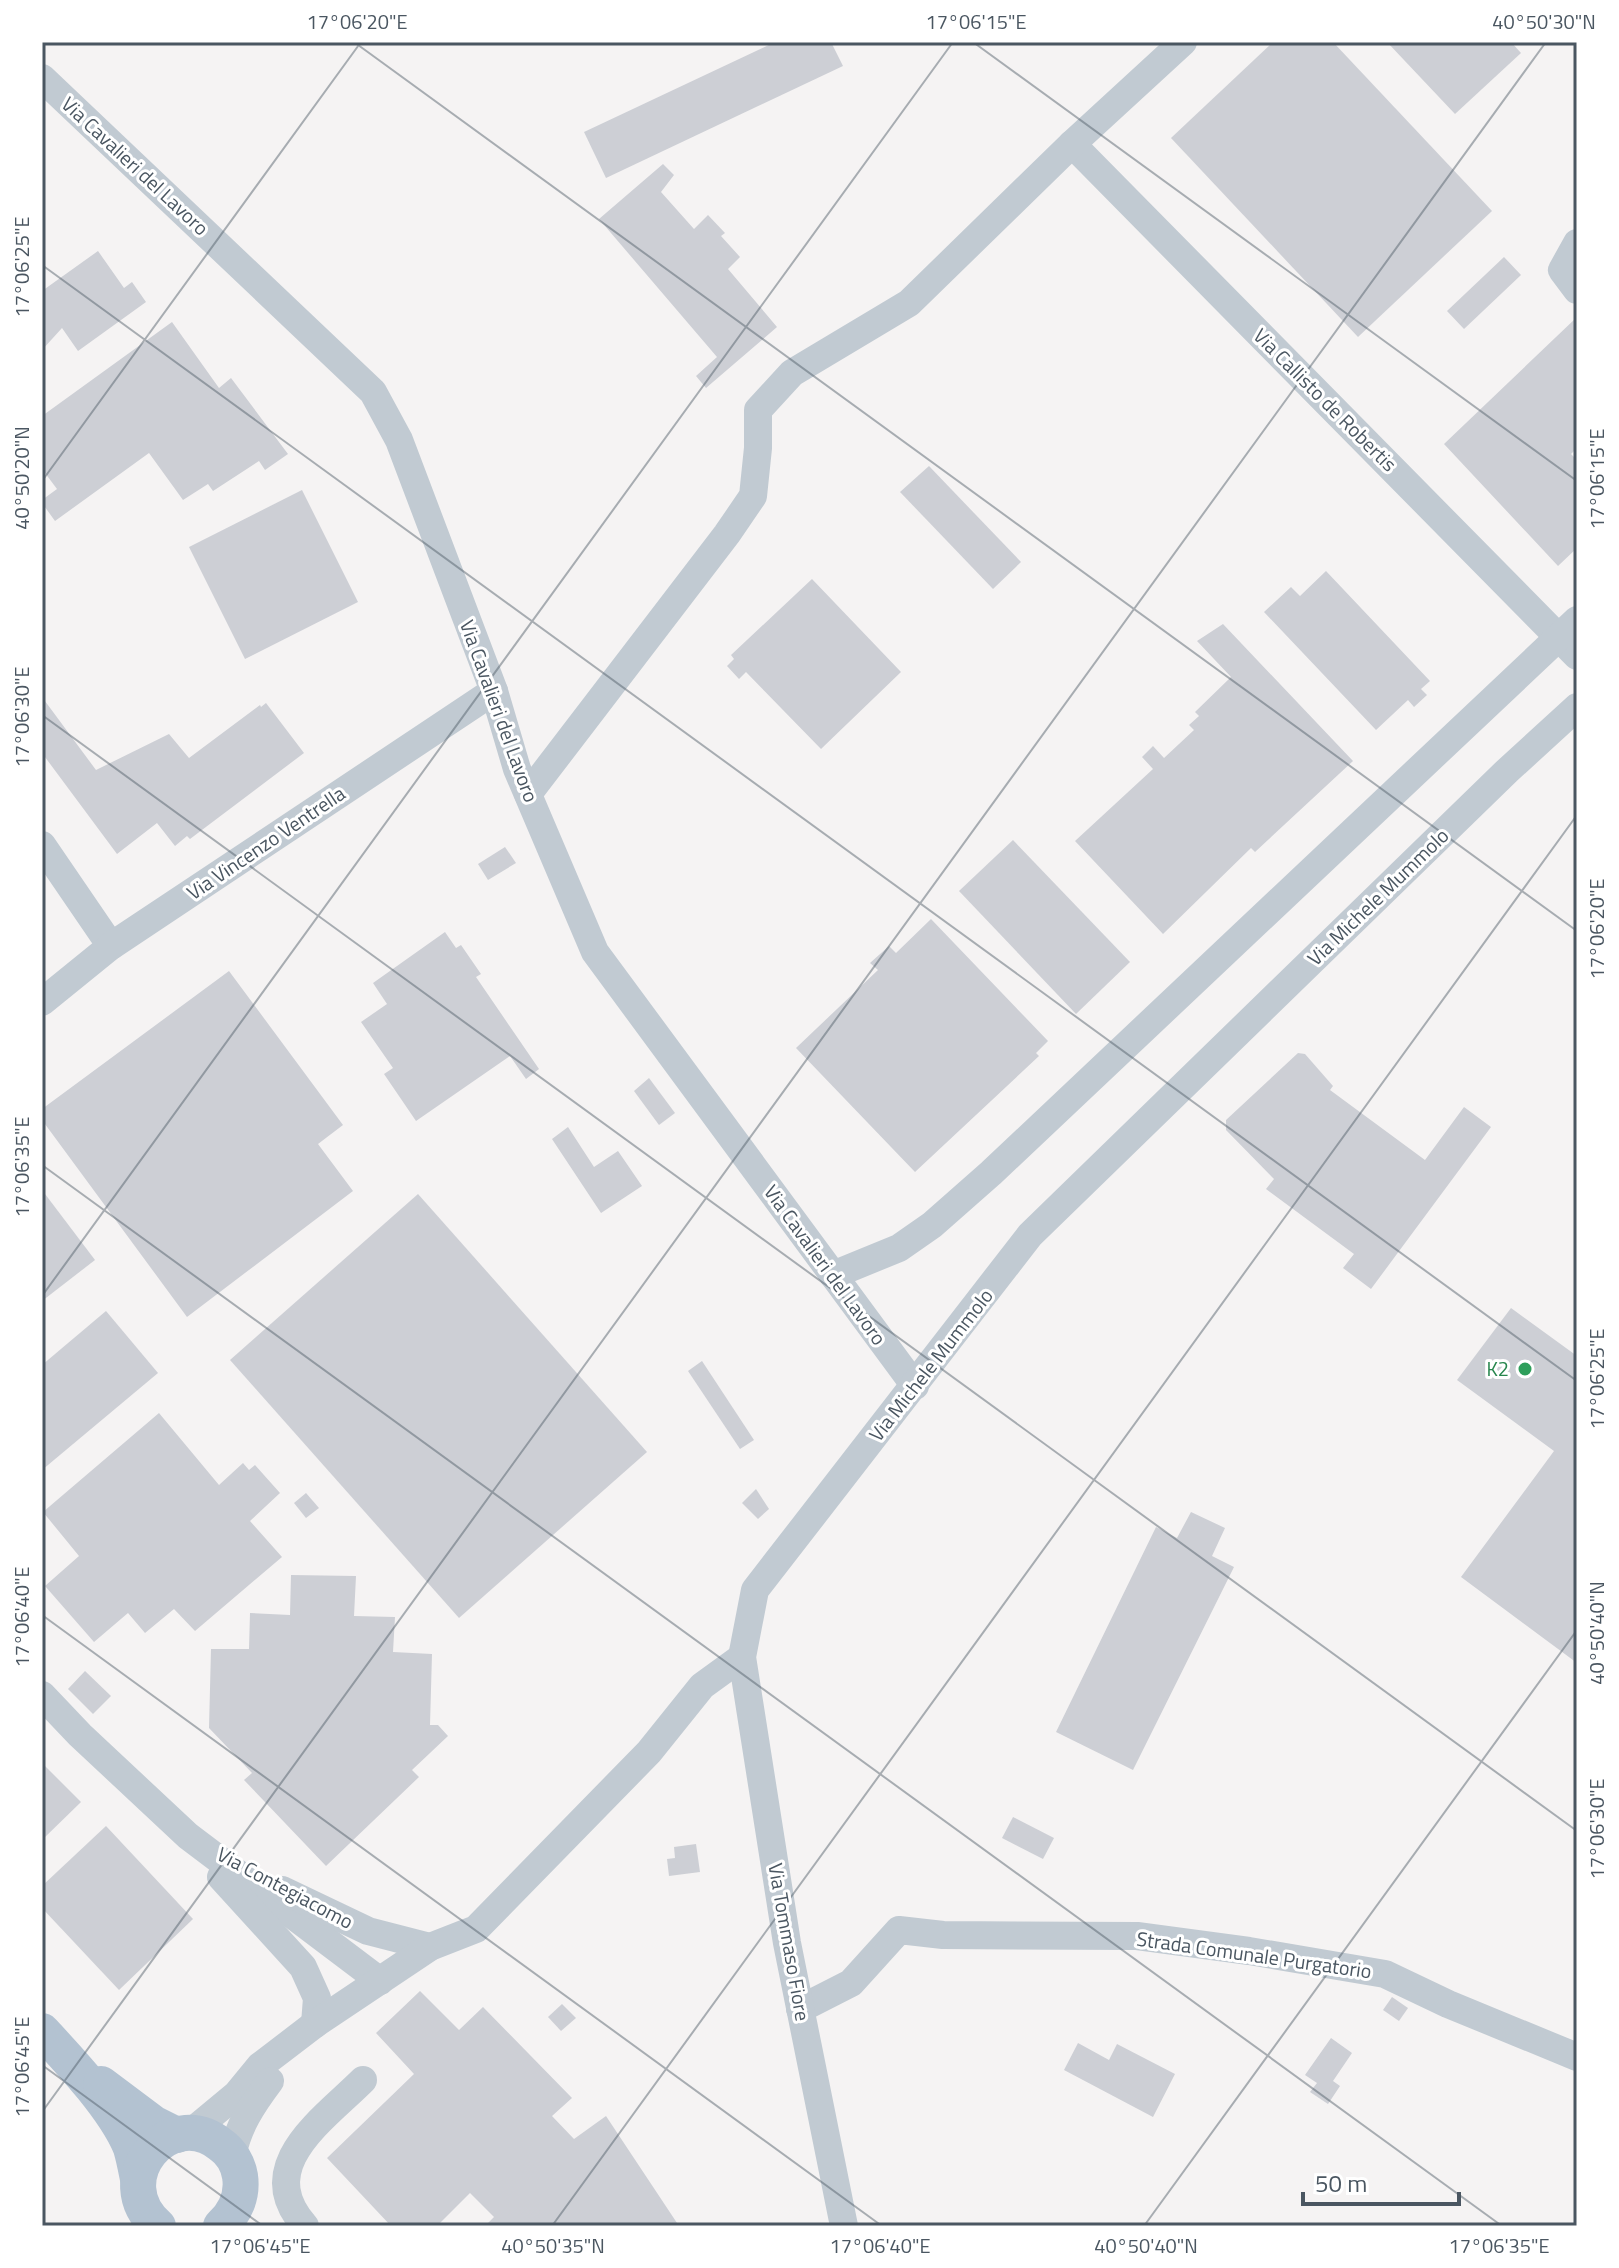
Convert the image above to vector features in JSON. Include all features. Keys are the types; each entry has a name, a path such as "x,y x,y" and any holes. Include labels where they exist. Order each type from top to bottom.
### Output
{"main road":[{"path":"52,2042 153,2123 183,2134 213,2139 232,2156 238,2167 241,2191 256,2226"},
{"path":"52,2042 113,2115 131,2148 143,2209"},
{"path":"143,2209 141,2167 155,2146 183,2134"},
{"path":"221,2226 232,2215 241,2191"}],"street":[{"path":"528,794 753,496 758,410 792,373 909,303 1072,144 1183,42"},
{"name":"Via Cavalieri del Lavoro","path":"42,78 373,392 399,440 494,691 517,769 595,952 915,1386"},
{"name":"Via Callisto de Robertis","path":"1072,144 1571,638"},
{"path":"1577,243 1562,270 1577,290"},
{"path":"833,1275 899,1248 932,1225 1571,638"},
{"name":"Via Vincenzo Ventrella","path":"42,1002 111,946 494,691"},
{"name":"Via Michele Mummolo","path":"742,1657 755,1590 1030,1235 1507,771 1577,707"},
{"path":"42,845 111,946"},
{"path":"183,2134 237,2094 260,2066 315,2024 430,1947 476,1929 649,1752 702,1686 742,1657"},
{"name":"Via Tommaso Fiore","path":"742,1657 787,1943 844,2226"},
{"name":"Via Contegiacomo","path":"42,1695 188,1836 380,1981"},
{"name":"Via Contegiacomo","path":"188,1836 328,1914 368,1931 430,1947"},
{"name":"Via Contegiacomo","path":"188,1836 303,1967 317,1998 315,2024"},
{"name":"Strada Comunale Purgatorio","path":"800,2009 851,1983 899,1930 943,1935 1137,1936 1385,1974 1448,2004 1577,2057"},
{"path":"232,2156 237,2134 250,2107 315,2024"},
{"path":"305,2226 298,2218 286,2190 287,2166 296,2146 363,2080"}],"building":[{"path":"775,42 831,42 843,66 606,178 584,132"},
{"path":"1273,42 1333,42 1492,211 1358,337 1171,138"},
{"path":"1387,42 1511,42 1521,53 1455,114"},
{"path":"663,164 674,175 661,192 694,229 708,215 725,233 721,236 740,257 728,269 777,327 706,388 696,376 717,357 599,219"},
{"path":"98,251 124,288 132,282 146,302 78,351 62,328 42,350 42,291"},
{"path":"1504,257 1521,275 1464,329 1447,311"},
{"path":"1577,317 1577,448 1571,454 1577,460 1577,548 1558,566 1444,444"},
{"path":"172,322 219,388 231,378 288,454 265,470 259,461 213,491 208,484 183,500 149,453 55,521 42,503 57,489 42,469 42,416"},
{"path":"929,466 1021,562 993,589 900,492"},
{"path":"302,490 358,602 245,659 189,547"},
{"path":"1326,571 1430,681 1421,689 1427,695 1414,707 1408,700 1376,730 1264,612 1291,587 1300,596"},
{"path":"812,579 901,672 821,749 746,672 739,679 727,666 734,659 731,655"},
{"path":"1223,624 1353,761 1255,852 1251,848 1163,934 1075,841 1153,769 1142,757 1153,746 1164,758 1194,730 1189,725 1199,716 1195,712 1231,677 1197,641"},
{"path":"42,697 96,770 169,734 189,758 266,703 304,753 190,839 187,836 175,846 157,823 117,854 42,753"},
{"path":"1013,840 1130,962 1076,1014 959,891"},
{"path":"505,847 516,863 488,880 478,864"},
{"path":"931,919 1048,1041 1036,1053 1039,1056 915,1172 796,1048 878,970 870,963 889,946 896,953"},
{"path":"445,932 456,948 461,945 481,974 476,977 539,1069 526,1079 510,1056 416,1121 384,1074 393,1068 361,1022 387,1004 373,983"},
{"path":"229,971 343,1125 318,1144 353,1191 187,1317 42,1120 42,1109"},
{"path":"1298,1053 1305,1054 1333,1086 1330,1090 1425,1160 1464,1107 1491,1127 1371,1289 1343,1268 1354,1254 1266,1189 1274,1179 1226,1130 1226,1120"},
{"path":"649,1078 675,1113 659,1125 634,1091"},
{"path":"568,1127 594,1167 618,1151 642,1186 601,1213 552,1139"},
{"path":"42,1190 95,1260 42,1301"},
{"path":"418,1194 647,1452 459,1618 230,1360"},
{"path":"1511,1308 1577,1356 1577,1663 1461,1577 1554,1451 1457,1380"},
{"path":"106,1311 158,1373 42,1470 42,1365"},
{"path":"702,1361 754,1440 740,1449 688,1371"},
{"path":"159,1413 219,1485 243,1463 249,1470 255,1465 280,1493 250,1521 282,1557 195,1631 174,1609 145,1633 128,1613 94,1642 45,1586 79,1556 43,1512"},
{"path":"756,1489 769,1509 758,1519 742,1503"},
{"path":"306,1493 319,1508 306,1518 294,1503"},
{"path":"1191,1512 1225,1528 1212,1556 1234,1567 1133,1770 1056,1732 1156,1527 1177,1538"},
{"path":"291,1575 356,1576 354,1616 395,1617 393,1652 432,1654 430,1725 438,1725 448,1736 412,1770 419,1777 326,1866 244,1780 252,1773 209,1728 211,1649 249,1649 250,1613 290,1615"},
{"path":"85,1671 111,1696 93,1714 68,1689"},
{"path":"42,1763 81,1802 42,1840"},
{"path":"1013,1817 1054,1838 1043,1859 1002,1838"},
{"path":"106,1826 193,1919 119,1990 42,1908 42,1886"},
{"path":"696,1844 700,1872 669,1876 667,1859 675,1858 674,1847"},
{"path":"420,1991 459,2030 483,2007 572,2098 552,2116 574,2139 606,2116 679,2226 485,2226 494,2217 470,2193 437,2226 391,2226 327,2158 414,2074 376,2033"},
{"path":"1392,1997 1408,2008 1399,2021 1383,2010"},
{"path":"562,2004 576,2018 561,2031 548,2017"},
{"path":"1331,2038 1352,2053 1333,2081 1340,2086 1328,2104 1310,2092 1317,2083 1305,2075"},
{"path":"1078,2043 1109,2060 1117,2044 1175,2074 1153,2117 1064,2070"}],"place":[{"name":"K2","path":"1525,1369"}]}
